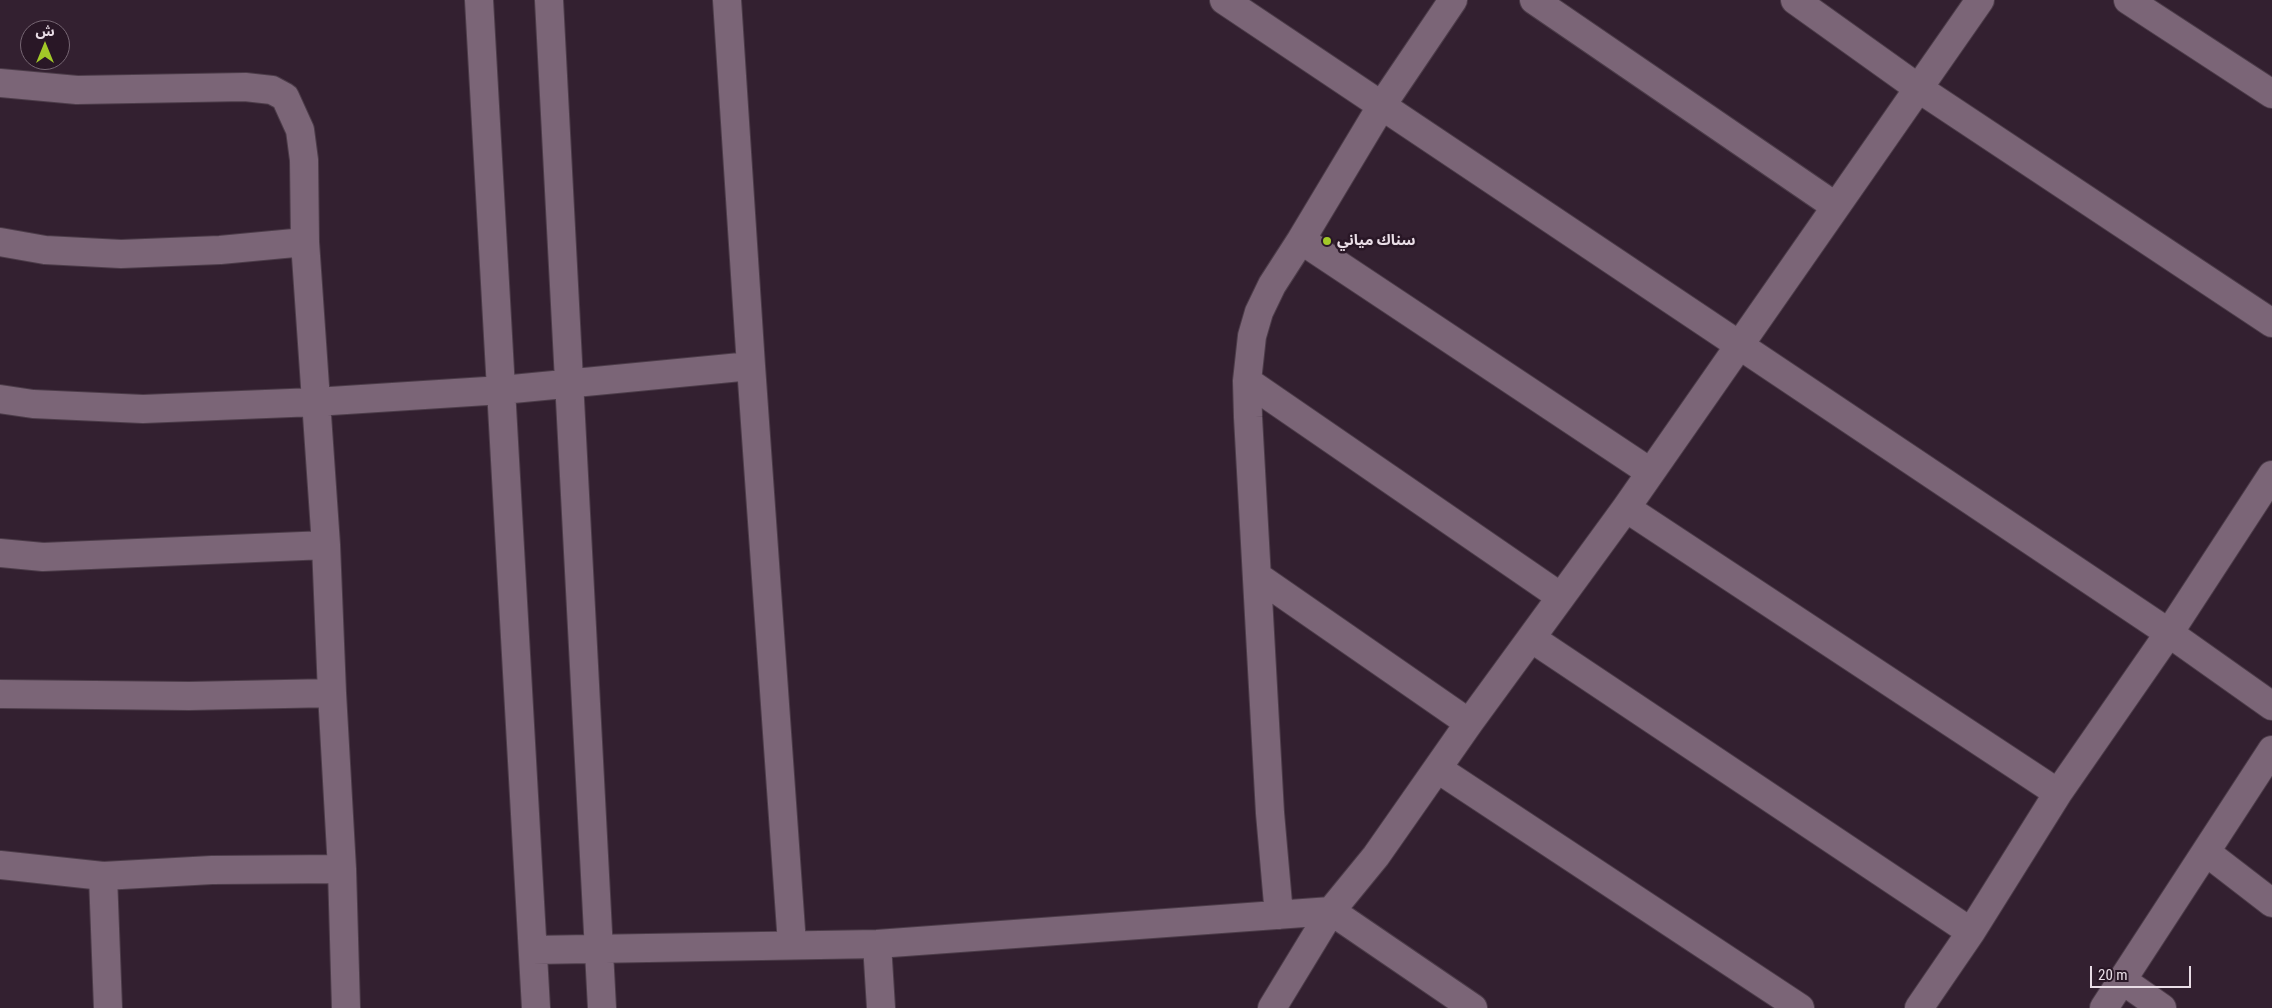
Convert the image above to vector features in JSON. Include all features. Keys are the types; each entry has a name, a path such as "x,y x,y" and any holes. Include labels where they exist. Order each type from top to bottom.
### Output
{"street":[{"path":"480,0 536,1008"},
{"path":"548,0 602,1008"},
{"path":"727,0 792,944"},
{"path":"1224,0 2170,634 2272,706"},
{"path":"1279,915 1270,813 1247,381 1252,336 1259,312 1272,285 1382,105 1453,0"},
{"path":"1534,0 1835,206"},
{"path":"1795,0 1918,88 2272,323"},
{"path":"1272,1008 1331,911 1376,856 1469,723 1626,508 1980,0"},
{"path":"2128,0 2272,94"},
{"path":"0,83 77,90 245,86 272,90 285,97 300,130 304,160 305,242 326,545 342,869 346,1008"},
{"path":"1301,240 1650,472"},
{"path":"0,242 45,250 121,254 220,250 305,242"},
{"path":"0,399 33,404 143,409 316,402 502,390 751,366"},
{"path":"1247,381 1560,597"},
{"path":"1919,1008 1971,932 2058,793 2170,634 2270,484"},
{"path":"1626,508 2058,793"},
{"path":"0,553 42,557 326,545"},
{"path":"1257,576 1469,723"},
{"path":"1531,638 1971,932"},
{"path":"0,694 189,696 332,692"},
{"path":"2104,1008 2272,750"},
{"path":"1438,769 1800,1008"},
{"path":"2206,852 2272,903"},
{"path":"0,865 103,876 212,870 342,869"},
{"path":"103,876 108,1008"},
{"path":"533,950 877,944 1331,911 1473,1008"},
{"path":"877,944 881,1008"},
{"path":"2122,980 2162,1008"}],"place":[{"name":"سناك مياني","path":"1327,241"}]}
